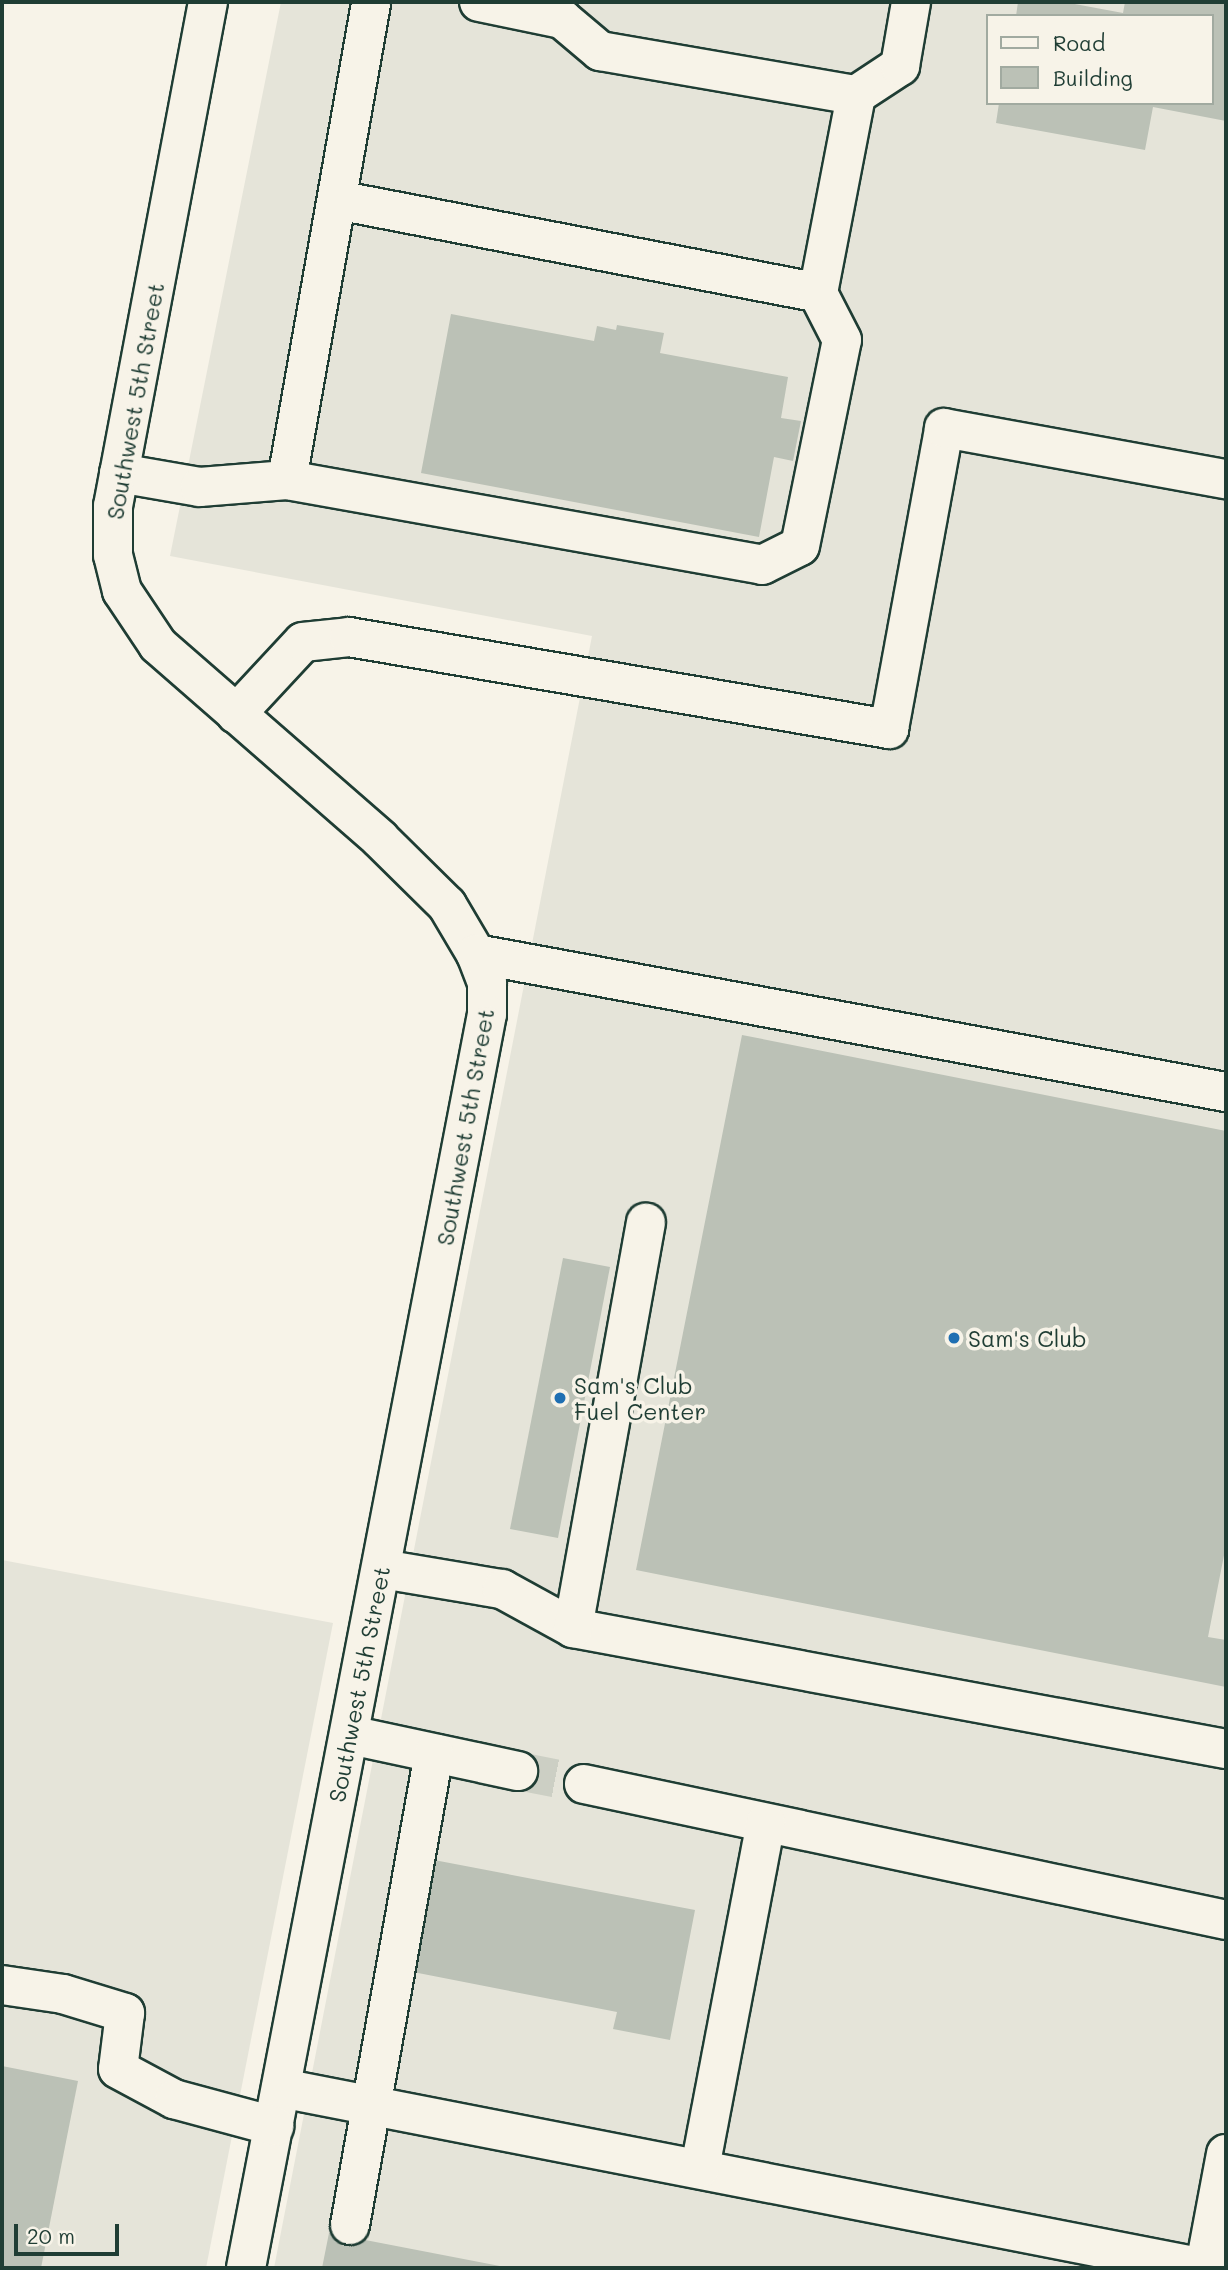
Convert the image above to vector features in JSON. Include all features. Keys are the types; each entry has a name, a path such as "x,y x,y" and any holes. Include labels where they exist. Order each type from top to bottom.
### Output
{"street":[{"name":"Southwest 5th Street","path":"208,2 113,506 113,555 122,591 158,645 419,877 465,929 487,984 481,1062 246,2268"},
{"path":"287,480 372,2"},
{"path":"479,2 562,19 600,51 856,95 900,66 911,2"},
{"path":"119,473 200,487 287,480 762,565 800,546 842,340 818,293 856,95"},
{"path":"337,200 818,293"},
{"path":"236,714 303,642 349,637 889,729 944,428 1226,479"},
{"path":"476,954 1226,1093"},
{"path":"573,1628 646,1223"},
{"path":"382,1569 502,1590 573,1628 1226,1749"},
{"path":"350,1735 518,1771"},
{"path":"350,2225 434,1753"},
{"path":"583,1784 1226,1920"},
{"path":"700,2168 766,1823"},
{"path":"2,1985 63,1994 125,2013 118,2069 174,2099 274,2126"},
{"path":"281,2088 1205,2267 1226,2154"}],"shaded area":[{"path":"281,2 1226,2 1226,2268 274,2268 592,636 170,556"},
{"path":"2,1560 333,1623 206,2268 2,2268"}],"building":[{"path":"1018,2 1064,2 1123,13 1125,2 1226,2 1226,121 1153,107 1145,150 996,123 999,105 1214,105 1214,14 1016,14"},
{"path":"451,314 594,341 597,326 616,330 617,325 664,333 660,353 788,377 781,418 801,421 793,461 774,457 759,537 421,473"},
{"name":"Sam's Club","path":"742,1035 1226,1131 1226,1545 1208,1637 1226,1640 1226,1687 636,1570"},
{"name":"Sam's Club Fuel Center","path":"563,1258 610,1267 558,1538 510,1529"},
{"path":"434,1860 695,1910 670,2040 613,2029 617,2012 413,1972"},
{"path":"2,2066 78,2081 41,2268 2,2268"},
{"path":"329,2233 505,2267 505,2268 322,2268"}],"tunnel":[{"path":"518,1771 584,1784"}],"place":[{"name":"Sam's Club","path":"954,1338"},
{"name":"Sam's Club Fuel Center","path":"560,1398"}]}
